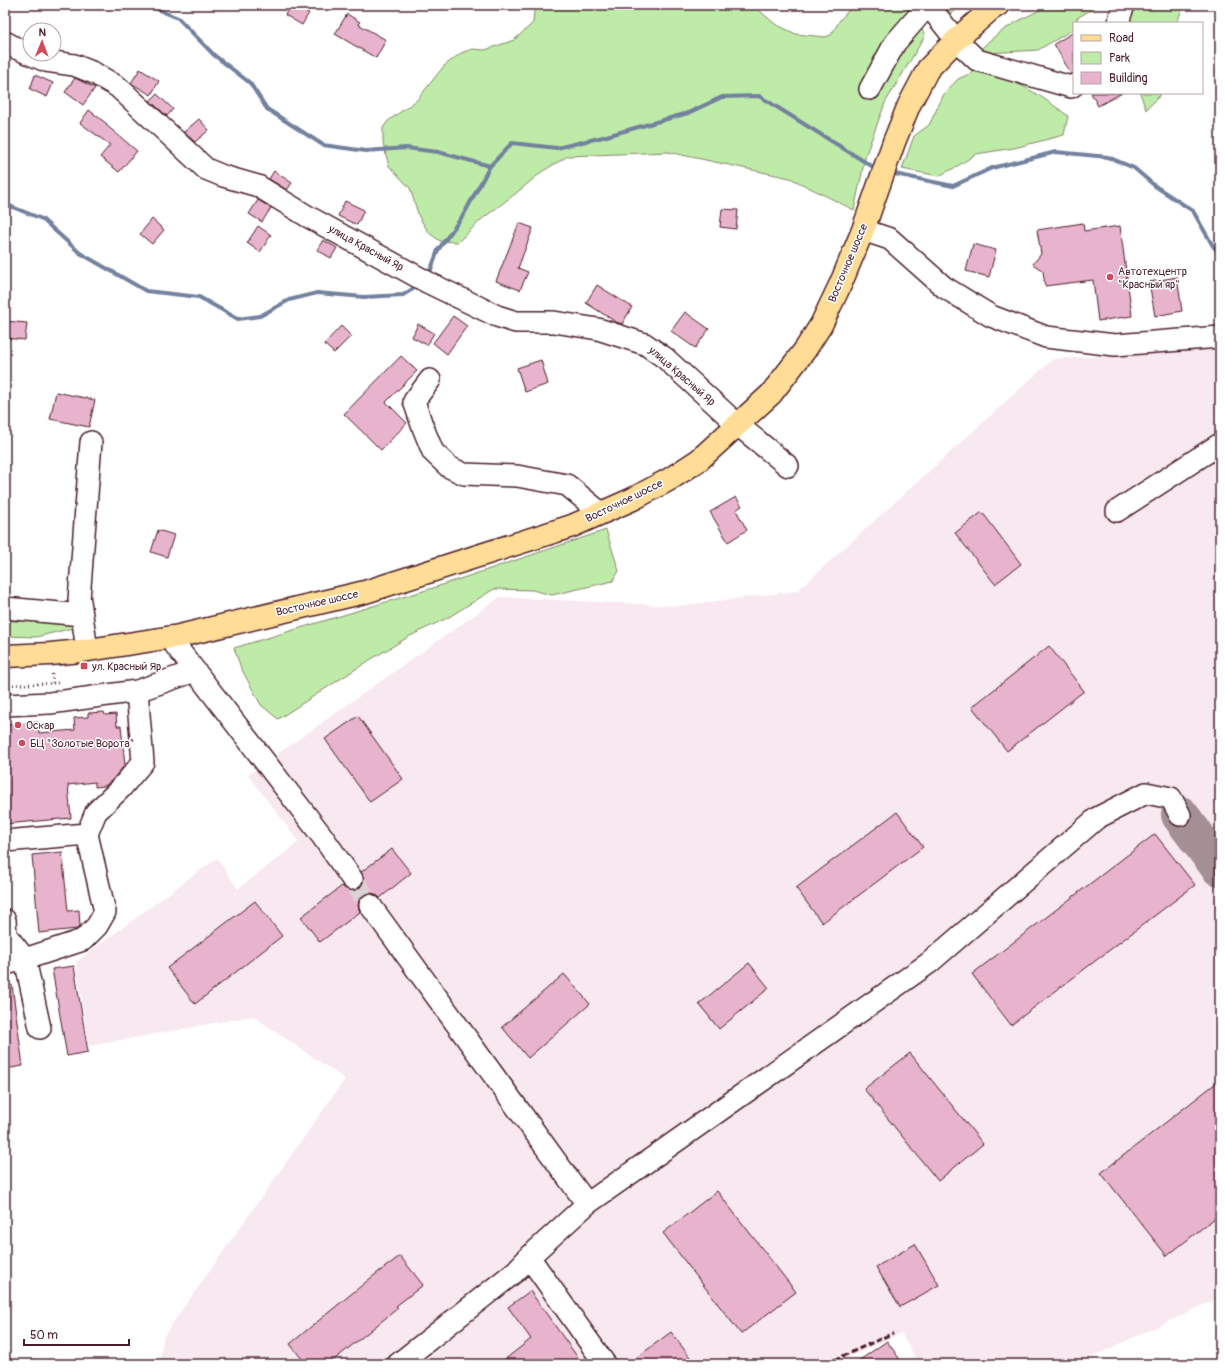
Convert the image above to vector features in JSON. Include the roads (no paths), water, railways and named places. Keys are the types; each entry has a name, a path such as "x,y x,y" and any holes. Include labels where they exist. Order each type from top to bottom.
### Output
{"main road":[{"name":"Восточное шоссе","path":"5,656 50,654 86,650 169,637 365,592 572,526 633,499 670,479 699,460 771,394 787,375 821,325 875,198 894,142 909,105 928,69 956,40 990,10 998,5"}],"street":[{"path":"870,89 895,43 928,5 956,40 977,60 1071,87 1073,86"},
{"path":"1119,22 1124,5"},
{"name":"улица Красный Яр","path":"5,42 46,61 74,65 94,73 118,88 206,169 223,176 258,186 307,216 414,275 497,316 516,322 554,322 598,329 645,344 665,358 738,425 788,466"},
{"path":"862,230 890,239 944,287 991,316 1046,337 1115,345 1220,337"},
{"path":"430,380 414,400 422,426 433,452 449,467 464,474 517,476 567,485 601,513"},
{"path":"86,650 80,603 91,442"},
{"path":"1117,511 1220,444"},
{"path":"5,608 80,603"},
{"path":"169,637 322,836 352,879"},
{"path":"5,705 50,703 137,691 195,671"},
{"path":"5,964 83,940 97,926 105,912 87,834 96,812 121,788 143,762 137,691"},
{"path":"398,1364 516,1271 529,1257 587,1204 929,963 1097,818 1146,793 1171,798 1180,815"},
{"path":"5,841 87,834"},
{"path":"370,905 587,1204"},
{"path":"5,920 6,935 25,959 40,1028"},
{"path":"529,1257 606,1364"}],"waterway":[{"path":"147,5 178,18 214,55 250,83 267,109 323,145 366,151 406,148 438,152 490,166 512,143 557,148 603,137 688,113 722,97 759,96 878,170"},
{"path":"890,173 953,186 992,168 1056,152 1108,157 1134,168 1155,186 1193,211 1213,246 1220,254"},
{"path":"429,275 438,250 464,214 490,166"},
{"path":"5,204 42,219 80,253 146,291 199,297 238,319 260,316 289,300 317,293 364,297 403,295 419,285"}],"tunnel":[{"path":"352,879 370,905"}],"railway":[{"path":"826,1364 893,1333"}],"place":[{"name":"Автотехцентр \"Красный яр\"","path":"1110,277"},
{"name":"ул. Красный Яр","path":"84,666"},
{"name":"Оскар","path":"18,725"},
{"name":"БЦ \"Золотые Ворота\"","path":"22,743"}]}
